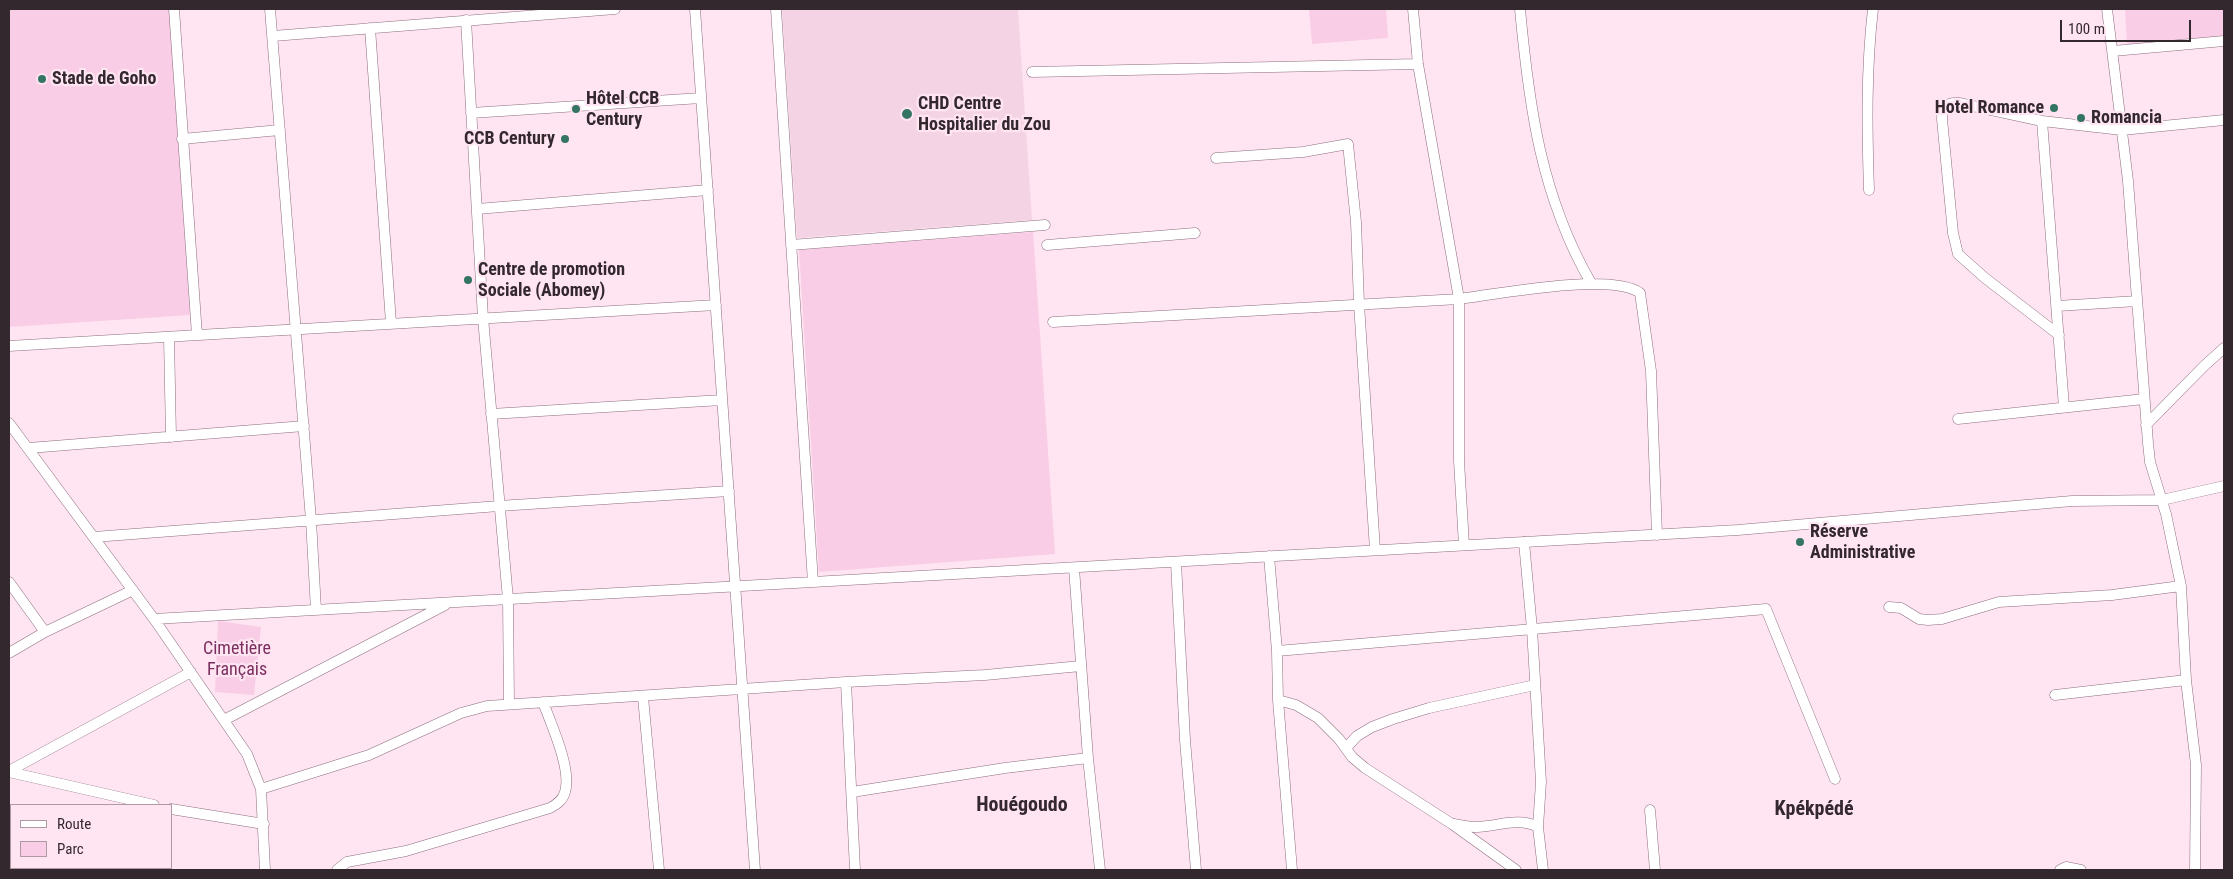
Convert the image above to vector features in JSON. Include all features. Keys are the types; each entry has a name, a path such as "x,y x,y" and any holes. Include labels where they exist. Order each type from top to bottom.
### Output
{"street":[{"path":"174,9 197,335"},
{"path":"270,9 304,426 316,610"},
{"path":"273,36 466,20 524,12 615,9"},
{"path":"695,9 755,870"},
{"path":"776,9 813,582"},
{"path":"1413,9 1418,64 1459,299 1459,461 1464,545"},
{"path":"1520,9 1528,86 1540,150 1554,204 1574,251 1591,283"},
{"path":"1869,190 1866,103 1868,50 1873,9"},
{"path":"2107,9 2122,130 2150,462 2162,500 2181,586 2186,680 2196,765 2195,870"},
{"path":"466,20 482,318 508,599 509,703"},
{"path":"370,28 391,324"},
{"path":"2113,51 2224,40"},
{"path":"1032,72 1418,64"},
{"path":"472,113 701,98"},
{"path":"2059,335 1985,278 1958,254 1953,233 1947,179 1942,111 1946,105 1951,102 1959,103 2042,120 2122,130 2224,120"},
{"path":"2042,120 2064,408"},
{"path":"182,139 280,130"},
{"path":"1216,158 1303,152 1348,144 1356,222 1359,304 1375,550"},
{"path":"477,209 708,190"},
{"path":"791,245 1045,224"},
{"path":"1047,245 1195,233"},
{"path":"1053,322 1459,299 1591,283 1630,288 1642,297 1651,370 1657,535"},
{"path":"2057,306 2137,301"},
{"path":"9,346 716,304"},
{"path":"169,336 171,437"},
{"path":"2146,425 2224,348"},
{"path":"1958,419 2144,399"},
{"path":"491,414 722,400"},
{"path":"9,423 13,436 29,448 94,536 247,754 261,789 265,870"},
{"path":"29,448 304,426"},
{"path":"154,619 1657,535 1847,522 1972,508 2072,501 2162,500 2224,486"},
{"path":"94,536 728,491"},
{"path":"1524,542 1532,629 1541,782 1538,827 1543,870"},
{"path":"1269,556 1277,651 1278,700 1292,870"},
{"path":"1176,562 1185,740 1196,870"},
{"path":"1074,568 1088,758 1100,870"},
{"path":"9,582 45,632"},
{"path":"1889,608 1901,608 1919,619 1942,619 1982,606 2009,601 2112,595 2181,586"},
{"path":"9,653 45,632 133,590"},
{"path":"224,720 450,602"},
{"path":"1277,651 1766,609 1835,779"},
{"path":"261,789 369,755 461,713 487,706 509,703 644,697 846,682 985,675 1081,666"},
{"path":"9,772 191,672"},
{"path":"2055,695 2186,680"},
{"path":"846,682 855,870"},
{"path":"1346,748 1357,736 1372,728 1429,708 1535,685"},
{"path":"644,697 659,870"},
{"path":"1278,700 1296,705 1318,718 1330,729 1352,757 1365,768 1452,824 1516,870"},
{"path":"337,870 347,862 406,851 550,808 561,801 566,791 566,774 543,702"},
{"path":"852,792 1005,768 1088,758"},
{"path":"9,772 150,804"},
{"path":"172,809 264,824"},
{"path":"1650,810 1655,870"},
{"path":"1452,824 1475,827 1517,821 1529,822 1538,827"},
{"path":"2060,870 2066,868 2081,870"}],"shaded area":[{"name":"CHD Centre Hospitalier du Zou","path":"782,9 1018,9 1032,220 797,238"}],"green space":[{"path":"9,9 170,9 190,315 9,327"},
{"path":"1309,9 1386,9 1388,38 1312,44"},
{"path":"2125,9 2224,9 2224,38 2127,45"},
{"path":"1033,232 1055,554 819,572 799,250"},
{"name":"Cimetière Français","path":"218,621 261,627 254,695 215,692"}],"place":[{"name":"Stade de Goho","path":"42,79"},
{"name":"Hotel Romance","path":"2054,108"},
{"name":"Hôtel CCB Century","path":"576,109"},
{"name":"CHD Centre Hospitalier du Zou","path":"907,114"},
{"name":"Romancia","path":"2081,118"},
{"name":"CCB Century","path":"565,139"},
{"name":"Centre de promotion Sociale (Abomey)","path":"468,280"},
{"name":"Réserve Administrative","path":"1800,542"}],"district":[{"name":"Houégoudo","path":"1022,806"},
{"name":"Kpékpédé","path":"1814,810"}]}
